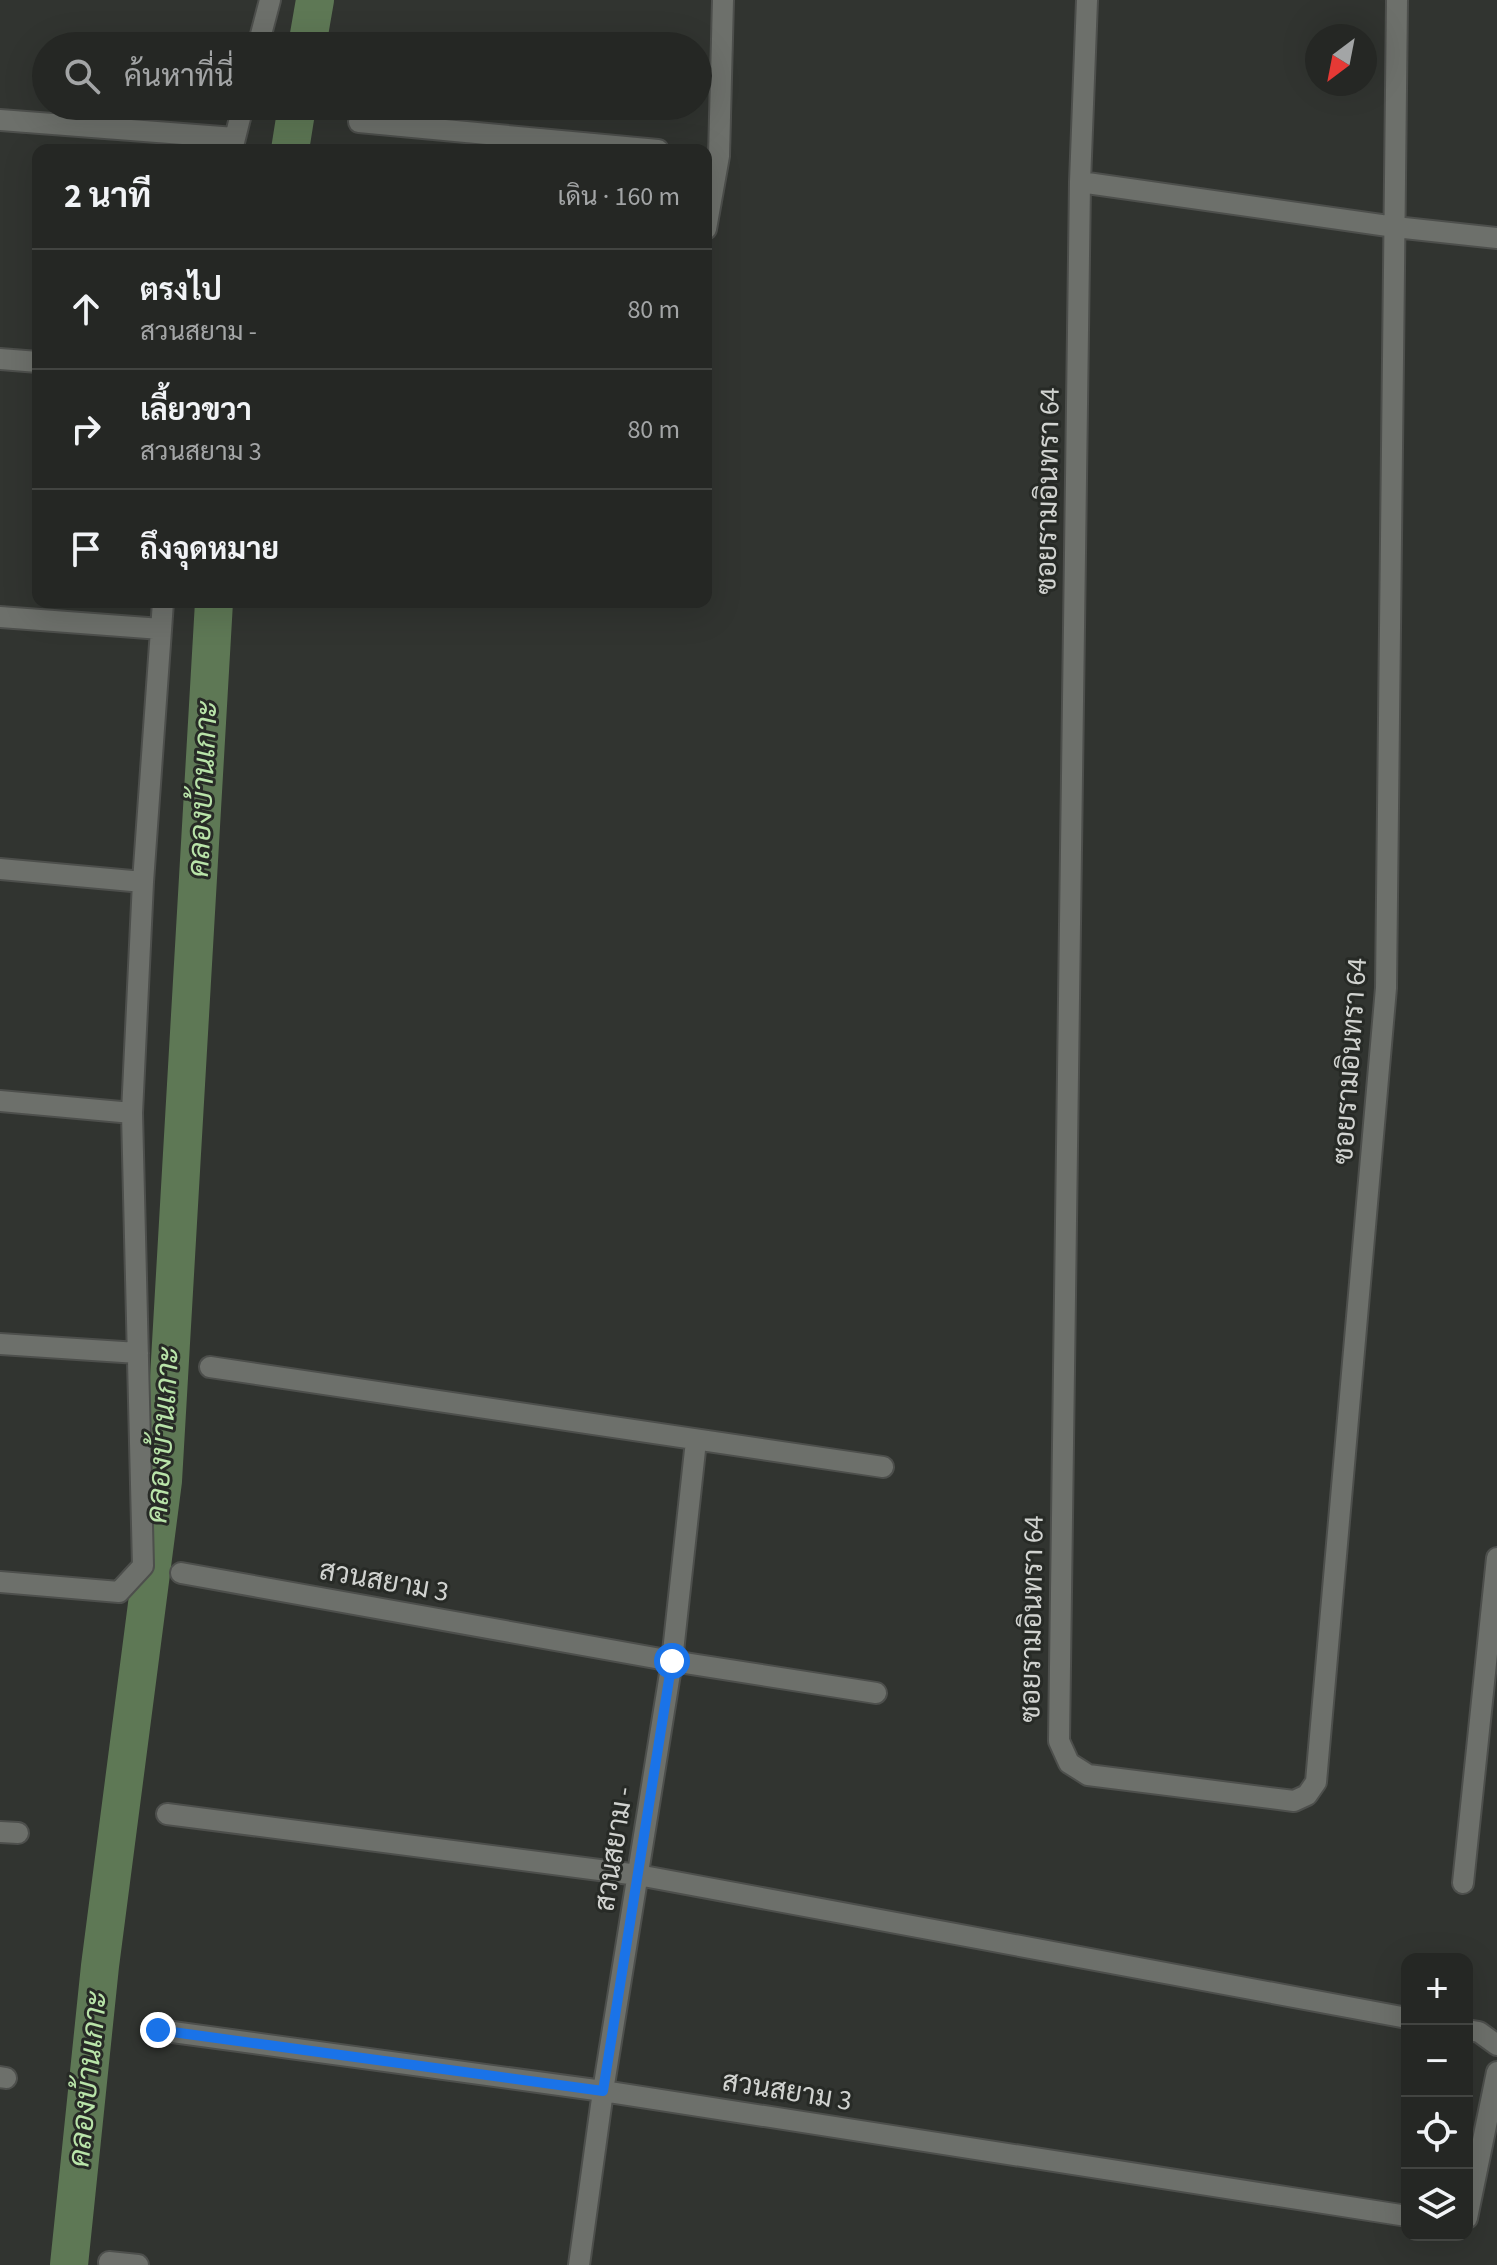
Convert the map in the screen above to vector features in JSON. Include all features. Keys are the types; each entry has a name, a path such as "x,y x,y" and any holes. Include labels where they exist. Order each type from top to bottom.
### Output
{"street":[{"path":"262,32 270,0"},
{"path":"712,155 723,0"},
{"name":"ซอยรามอินทรา 64","path":"1087,0 1080,182 1059,1741 1069,1763 1088,1775 1294,1801 1307,1795 1316,1782 1386,988 1397,0"},
{"path":"0,120 233,144 239,120"},
{"path":"359,122 594,144"},
{"path":"1080,182 1395,227 1497,238"},
{"path":"0,359 32,362"},
{"path":"0,1582 119,1592 143,1566 132,1113 143,882 163,608"},
{"path":"0,617 161,629"},
{"path":"0,869 143,882"},
{"path":"0,1101 132,1113"},
{"path":"0,1344 138,1353"},
{"path":"210,1367 883,1467"},
{"name":"สวนสยาม -","path":"579,2265 603,2091 672,1661 696,1441"},
{"path":"1463,1883 1497,1558"},
{"name":"สวนสยาม 3","path":"181,1573 672,1661 876,1693"},
{"path":"167,1814 638,1875 1401,2017"},
{"name":"สวนสยาม 3","path":"158,2030 603,2091 1401,2215"},
{"path":"1473,2031 1497,2045"},
{"path":"1473,2189 1497,2072"},
{"path":"109,2262 138,2265"}],"waterway":[{"name":"คลองบ้านเกาะ","path":"309,32 315,0"},
{"name":"คลองบ้านเกาะ","path":"291,144 295,120"},
{"name":"คลองบ้านเกาะ","path":"69,2265 100,1966 163,1481 214,608"}],"route":[{"path":"158,2030 603,2091 672,1661"}]}
